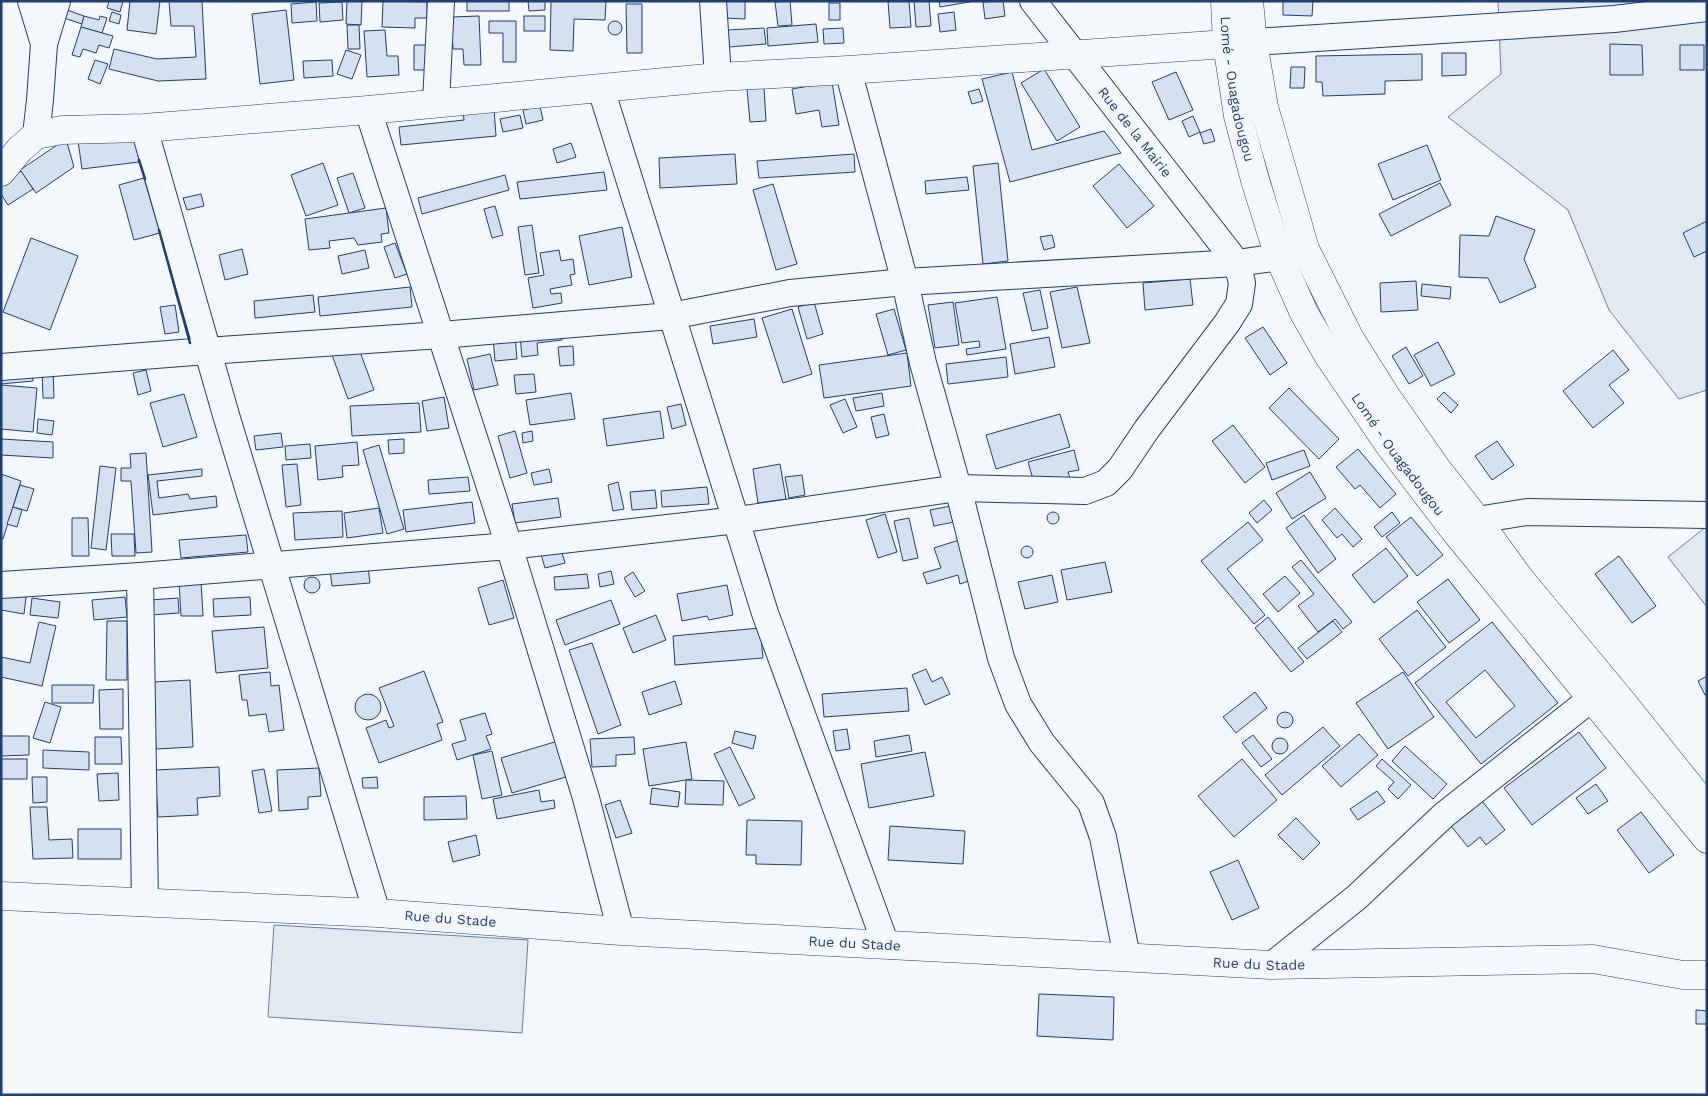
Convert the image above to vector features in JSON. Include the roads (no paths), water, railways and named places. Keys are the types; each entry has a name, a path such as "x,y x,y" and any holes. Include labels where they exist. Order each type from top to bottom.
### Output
{"main road":[{"name":"Lomé - Ouagadougou","path":"1225,1 1264,107 1305,250 1350,339 1380,388 1437,469 1466,525 1592,698 1707,839"},
{"name":"Lomé - Ouagadougou","path":"1249,1 1240,43 1238,116 1255,180 1279,257 1304,313 1353,394 1390,446 1520,579 1707,808"},
{"path":"2,170 19,150 36,135 62,130 144,128 368,110 718,77 1240,43"},
{"name":"Rue du Stade","path":"1,896 377,913 621,932 1272,965 1593,959 1683,975 1707,975"}],"street":[{"path":"31,1 44,44"},
{"path":"36,135 44,44 57,1"},
{"path":"436,103 441,1"},
{"path":"713,1 718,77"},
{"name":"Rue de la Mairie","path":"1033,1 1237,263"},
{"path":"1240,43 1614,19 1707,8"},
{"path":"848,70 905,282 923,363 958,488 1001,658 1018,704 1042,742 1091,803 1102,837 1126,957"},
{"path":"600,89 765,613 886,945"},
{"path":"368,110 509,546 586,798 621,932"},
{"path":"144,128 207,351 377,913"},
{"path":"1,367 441,335 670,316 790,293 905,282 1237,263 1279,257 1305,250"},
{"path":"1,585 271,566 509,546 737,520 958,488 1084,491 1106,483 1120,470 1147,429 1227,324 1239,304 1242,283 1237,263"},
{"path":"1466,525 1527,512 1707,515"},
{"path":"140,576 145,903"},
{"path":"1272,965 1357,897 1444,815 1592,698"}]}
